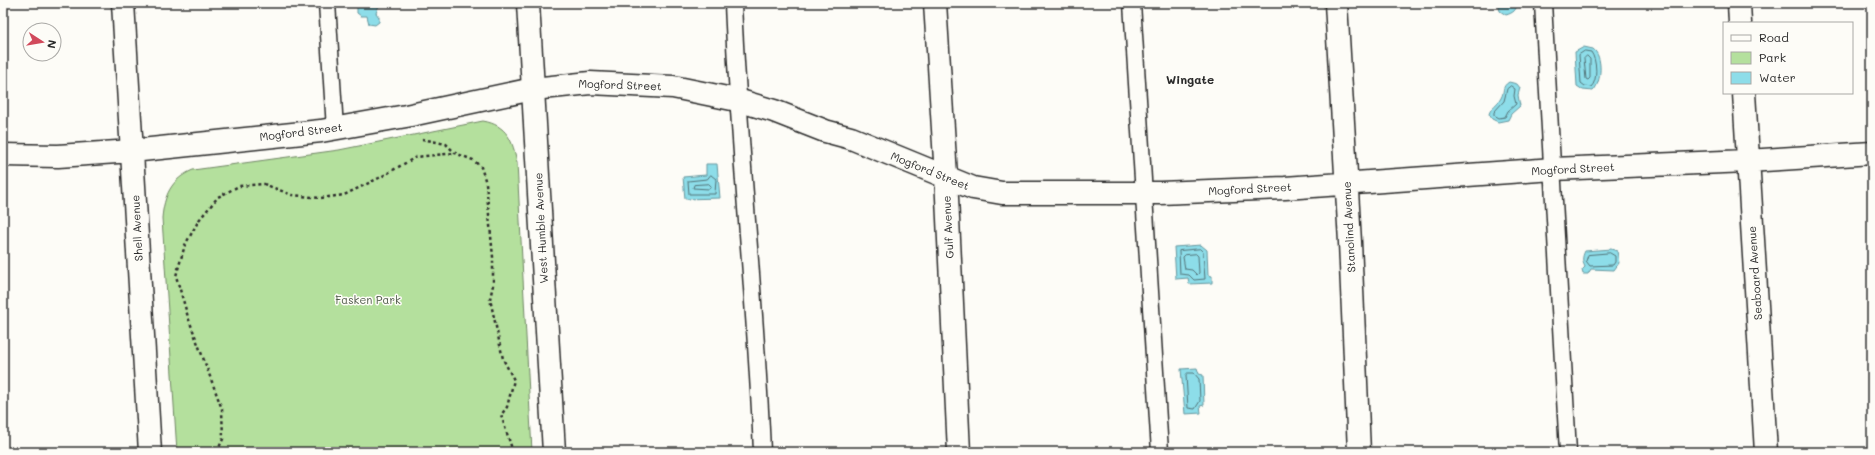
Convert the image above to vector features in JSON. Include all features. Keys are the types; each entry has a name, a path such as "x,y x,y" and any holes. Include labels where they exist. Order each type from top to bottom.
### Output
{"street":[{"name":"Shell Avenue","path":"124,3 150,452"},
{"name":"West Humble Avenue","path":"528,3 554,452"},
{"name":"Gulf Avenue","path":"934,3 946,176 959,452"},
{"name":"Stanolind Avenue","path":"1336,3 1347,183 1359,452"},
{"path":"1739,3 1740,22"},
{"name":"Mogford Street","path":"3,155 58,156 132,151 335,129 533,89 577,84 673,87 737,100 774,111 825,131 851,138 916,166 946,176 973,188 1002,193 1144,193 1285,188 1553,169 1748,161 1872,153"},
{"name":"Seaboard Avenue","path":"1744,94 1766,452"}],"lane":[{"path":"327,3 335,129"},
{"path":"733,3 737,100 759,385 762,452"},
{"path":"1132,3 1160,452"},
{"path":"1543,3 1568,452"}],"path":[{"path":"217,452 223,439 222,409 188,317 176,276 185,244 199,220 218,198 239,186 264,184 292,195 321,198 344,195 379,178 416,157 455,153 473,160 481,167 486,183 493,257 493,285 490,299 503,359 514,380 507,407 501,415 513,452"}],"green space":[{"name":"Fasken Park","path":"483,121 498,126 508,135 517,163 532,452 177,452 162,218 167,196 174,183 179,178 193,170 339,150"}],"water":[{"path":"357,3 380,3 376,13 379,17 379,22 375,25 369,24 367,16 361,16 357,13"},
{"path":"1498,3 1517,3 1514,11 1506,15 1500,11"},
{"path":"1584,47 1593,49 1596,52 1600,63 1600,76 1593,91 1583,90 1577,86 1575,52"},
{"path":"1509,82 1517,84 1520,88 1518,95 1520,106 1511,114 1508,120 1498,122 1492,119 1489,114 1491,109 1500,100 1504,87"},
{"path":"706,164 717,164 720,198 685,199 683,177 706,175"},
{"path":"1201,245 1207,250 1208,275 1212,276 1212,283 1189,284 1188,278 1176,279 1174,247"},
{"path":"1611,249 1617,251 1619,263 1614,270 1591,269 1588,274 1583,274 1582,270 1585,267 1583,257 1585,251"},
{"path":"1197,368 1199,374 1203,375 1204,405 1200,406 1201,413 1185,414 1181,369"}],"district":[{"name":"Wingate","path":"1190,80"}]}
